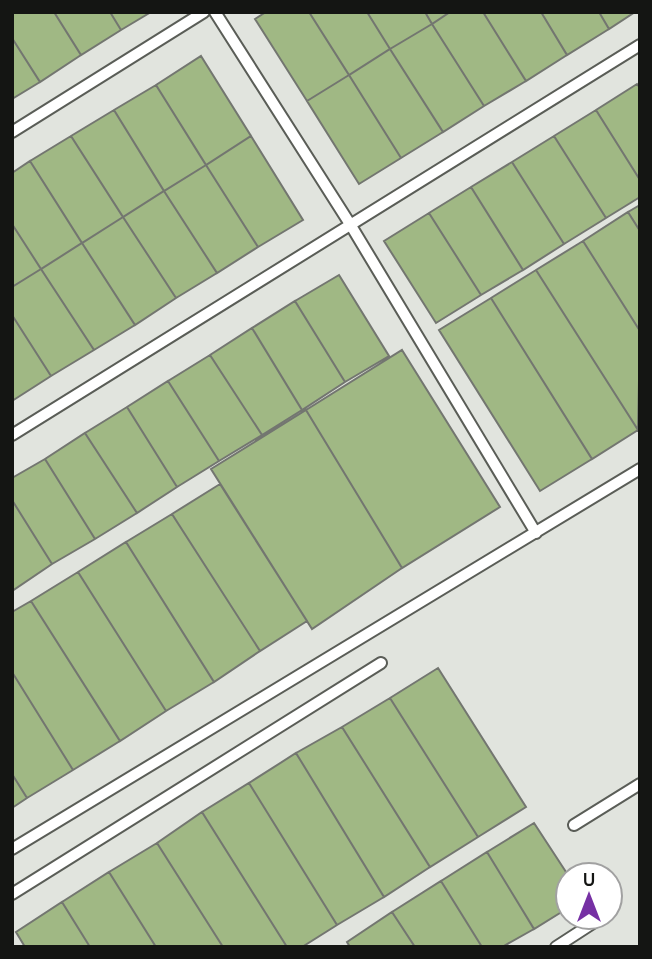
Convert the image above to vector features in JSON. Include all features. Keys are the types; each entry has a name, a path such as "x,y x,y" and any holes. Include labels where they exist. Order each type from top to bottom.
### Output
{"lane":[{"path":"12,132 204,12"},
{"path":"215,12 350,225 536,533"},
{"path":"12,435 640,45"},
{"path":"12,849 640,469"},
{"path":"12,894 381,663"},
{"path":"574,825 640,784"},
{"path":"556,947 581,931"}],"building":[{"path":"12,12 54,12 81,55 40,82 12,38"},
{"path":"54,12 110,12 121,30 81,55"},
{"path":"110,12 151,12 121,30"},
{"path":"266,12 309,12 349,75 307,101 255,19"},
{"path":"309,12 367,12 390,49 349,75"},
{"path":"367,12 425,12 432,24 390,49"},
{"path":"425,12 450,12 432,24"},
{"path":"450,12 483,12 526,81 484,106 432,24"},
{"path":"483,12 541,12 567,55 526,81"},
{"path":"541,12 599,12 609,29 567,55"},
{"path":"599,12 635,12 609,29"},
{"path":"432,24 484,106 443,132 390,49"},
{"path":"12,38 40,82 12,99"},
{"path":"390,49 443,132 401,158 349,75"},
{"path":"201,56 251,136 206,165 156,85"},
{"path":"349,75 401,158 359,184 307,101"},
{"path":"637,84 640,88 640,180 596,110"},
{"path":"156,85 206,165 164,191 114,110"},
{"path":"114,110 164,191 123,217 71,136"},
{"path":"596,110 640,180 640,197 606,218 554,136"},
{"path":"71,136 123,217 82,243 30,161"},
{"path":"251,136 303,220 258,247 206,165"},
{"path":"554,136 606,218 564,244 512,162"},
{"path":"30,161 82,243 41,269 12,224 12,173"},
{"path":"512,162 564,244 523,270 471,187"},
{"path":"206,165 258,247 217,273 164,191"},
{"path":"471,187 523,270 481,295 429,213"},
{"path":"164,191 217,273 176,298 123,217"},
{"path":"640,205 640,231 628,212"},
{"path":"628,212 640,231 640,331 583,241"},
{"path":"429,213 481,295 436,323 384,241"},
{"path":"123,217 176,298 135,325 82,243"},
{"path":"12,224 41,269 12,287"},
{"path":"583,241 640,331 638,430 536,270"},
{"path":"82,243 135,325 94,350 41,269"},
{"path":"41,269 94,350 51,376 12,315 12,287"},
{"path":"536,270 638,430 592,459 491,298"},
{"path":"339,275 389,356 345,382 295,301"},
{"path":"491,298 592,459 540,491 439,330"},
{"path":"295,301 345,382 302,410 252,328"},
{"path":"12,315 51,376 12,401"},
{"path":"252,328 302,410 262,435 210,355"},
{"path":"402,350 500,507 402,568 306,410"},
{"path":"210,355 262,435 219,461 168,381"},
{"path":"168,381 219,461 177,487 127,407"},
{"path":"127,407 177,487 137,513 85,433"},
{"path":"306,410 402,568 312,629 211,469"},
{"path":"85,433 137,513 95,539 45,459"},
{"path":"45,459 95,539 52,564 12,500 12,478"},
{"path":"220,484 307,621 260,651 172,514"},
{"path":"12,500 52,564 12,591"},
{"path":"172,514 260,651 214,682 126,542"},
{"path":"126,542 214,682 166,711 78,572"},
{"path":"78,572 166,711 120,741 31,601"},
{"path":"31,601 120,741 73,770 12,672 12,612"},
{"path":"438,668 526,807 478,837 390,698"},
{"path":"12,672 73,770 27,798 12,774"},
{"path":"390,698 478,837 430,867 342,727"},
{"path":"342,727 430,867 384,897 296,753"},
{"path":"296,753 384,897 337,925 249,783"},
{"path":"12,774 27,798 12,808"},
{"path":"249,783 337,925 302,947 287,947 202,812"},
{"path":"202,812 287,947 223,947 157,843"},
{"path":"534,823 559,861 554,861 554,917 534,929 487,852"},
{"path":"157,843 223,947 156,947 109,872"},
{"path":"487,852 534,929 502,947 482,947 441,881"},
{"path":"109,872 156,947 90,947 62,902"},
{"path":"441,881 482,947 415,947 392,912"},
{"path":"62,902 90,947 25,947 16,932"},
{"path":"392,912 415,947 350,947 347,942"}]}
